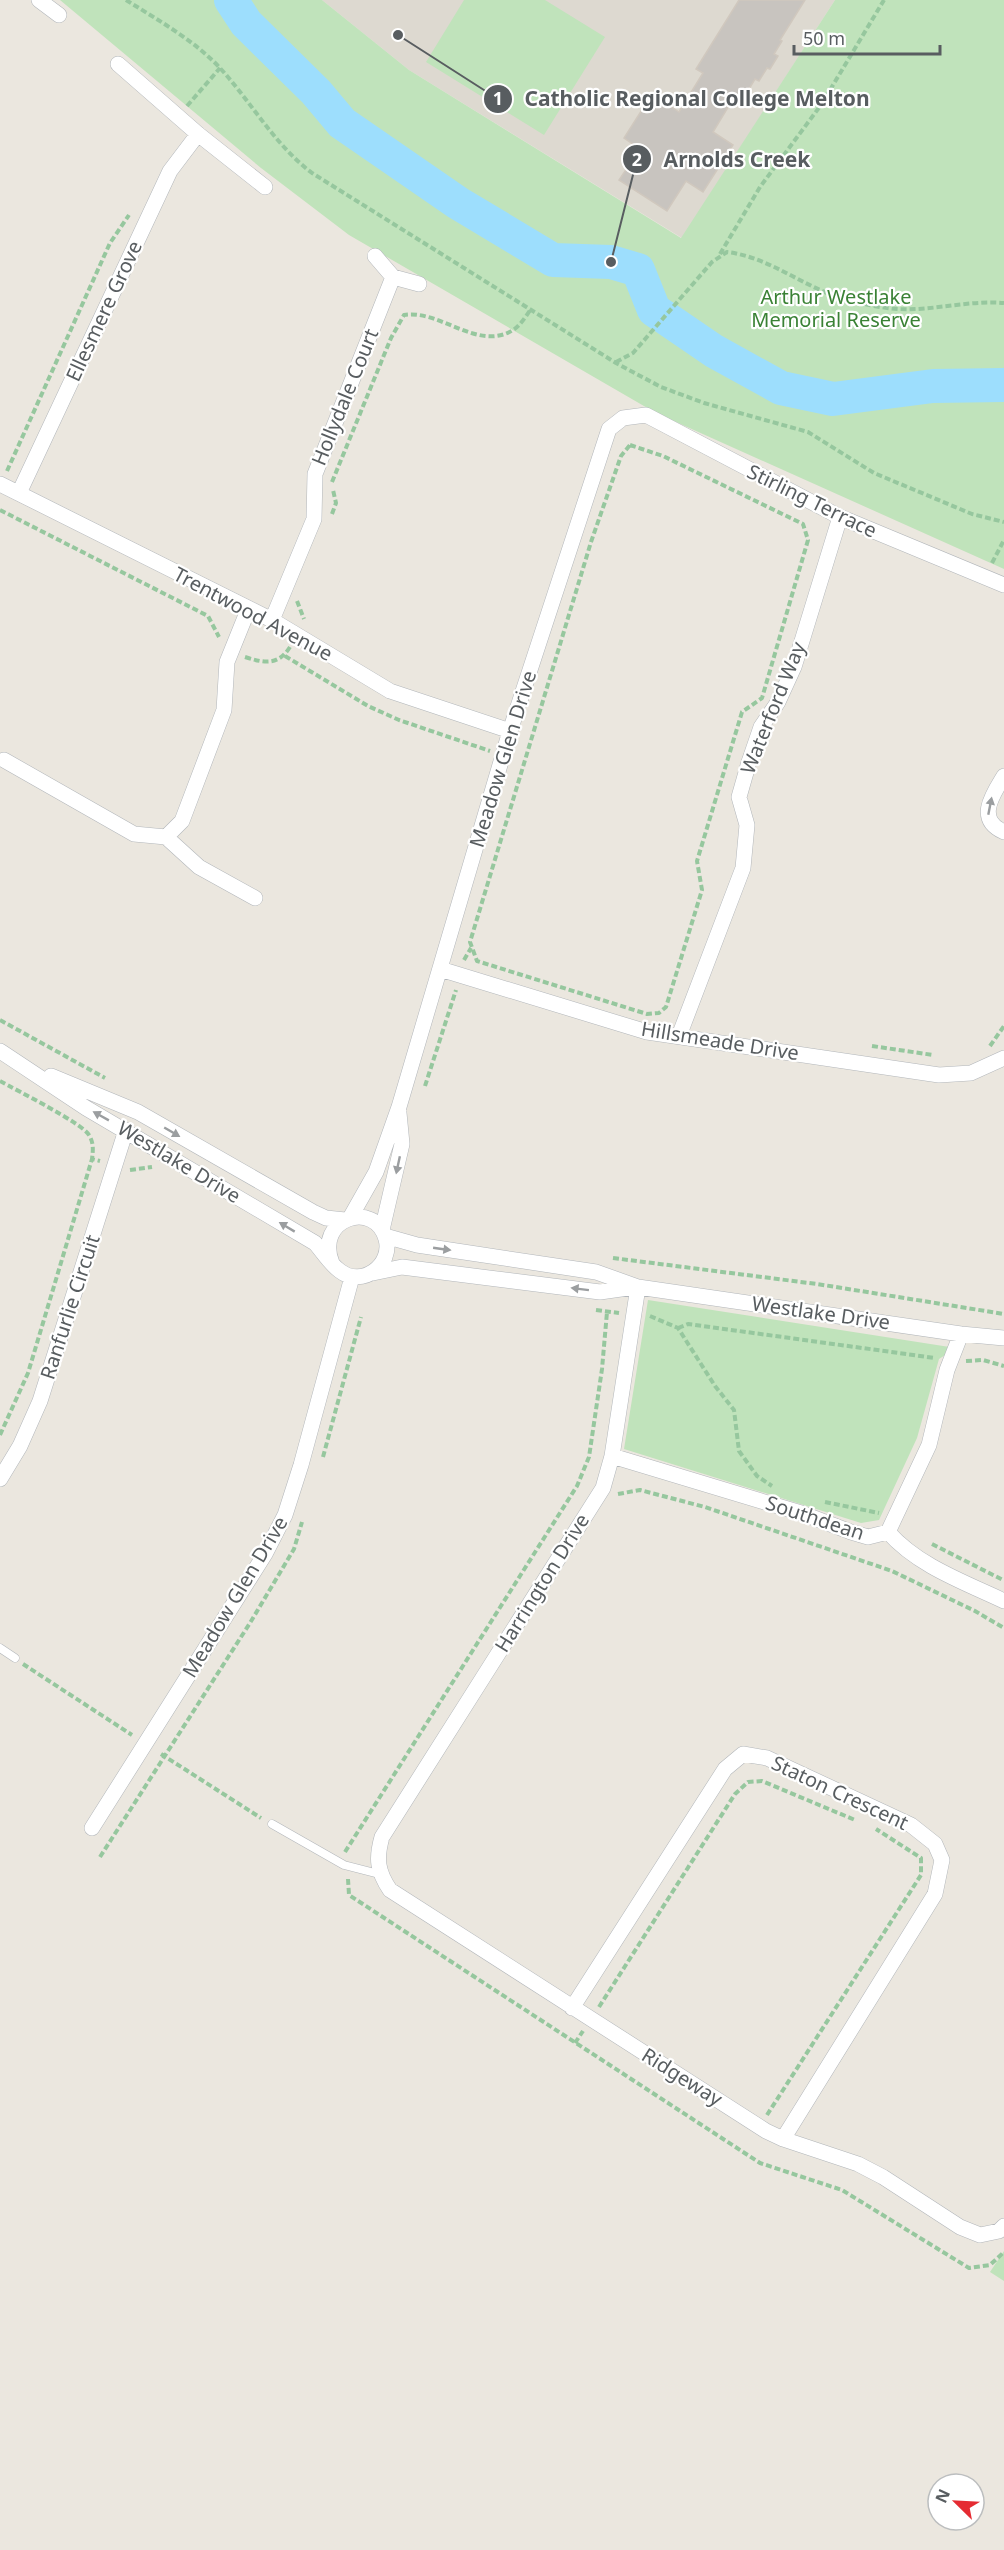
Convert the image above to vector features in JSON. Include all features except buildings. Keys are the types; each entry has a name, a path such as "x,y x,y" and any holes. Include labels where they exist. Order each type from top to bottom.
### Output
{"street":[{"path":"39,0 59,15"},
{"path":"118,64 198,134 265,187"},
{"name":"Ellesmere Grove","path":"19,494 170,171 198,134"},
{"path":"375,256 393,278 419,284"},
{"name":"Hollydale Court","path":"272,620 314,519 315,474 393,278"},
{"name":"Stirling Terrace","path":"622,418 646,415 840,517 1004,585"},
{"name":"Meadow Glen Drive","path":"347,1219 376,1172 399,1107 510,730 599,454 609,429 622,418"},
{"name":"Trentwood Avenue","path":"0,484 272,620 390,691 510,730"},
{"name":"Waterford Way","path":"679,1036 743,868 747,825 739,797 749,762 761,727 778,702 794,667 840,517"},
{"path":"165,837 182,821 224,710 227,662 248,610"},
{"path":"4,760 134,834 165,837 199,867 255,898"},
{"path":"1004,776 989,800 987,814 992,824 1004,832"},
{"name":"Hillsmeade Drive","path":"440,969 646,1032 939,1075 971,1073 1004,1058"},
{"name":"Westlake Drive","path":"0,1051 86,1108 315,1244 332,1263"},
{"name":"Westlake Drive","path":"23,1065 138,1112 313,1212 326,1218 347,1219"},
{"name":"Meadow Glen Drive","path":"384,1233 402,1144 399,1107"},
{"name":"Ranfurlie Circuit","path":"0,1479 20,1446 40,1401 126,1130"},
{"path":"347,1219 368,1219 384,1233 387,1252 384,1260 373,1273 352,1277 340,1272 332,1263 328,1254 330,1234 347,1219"},
{"name":"Westlake Drive","path":"384,1233 417,1245 596,1272 638,1287 961,1334 1004,1338"},
{"name":"Westlake Drive","path":"373,1273 402,1267 600,1292 638,1287"},
{"name":"Meadow Glen Drive","path":"92,1828 265,1554 285,1515 302,1465 352,1277"},
{"name":"Harrington Drive","path":"379,1874 378,1854 382,1837 600,1492 612,1456 638,1287"},
{"path":"891,1526 928,1445 950,1362 961,1334"},
{"name":"Southdean","path":"612,1456 801,1513 868,1537 891,1526 904,1550 1004,1601"},
{"name":"Staton Crescent","path":"572,2008 725,1769 743,1754 767,1758 911,1825 934,1844 942,1860 935,1894 783,2139"},
{"name":"Ridgeway","path":"379,1874 390,1890 761,2127 783,2139 866,2168 960,2227 980,2235 1002,2234"}],"lane":[{"path":"0,1648 15,1658"},
{"path":"272,1824 339,1862 379,1874"}],"path":[{"path":"126,0 170,28 220,68 295,160 616,363 661,387 704,404 808,432 874,473 972,514 1004,522"},
{"path":"616,363 633,353 720,254 760,187 821,105 884,0"},
{"path":"720,254 727,252 743,256 845,299 880,306 898,309 984,301 1004,303"},
{"path":"328,525 336,503 332,484 392,338 404,315 417,313 471,333 498,337 515,329 531,309"},
{"path":"659,1013 666,1007 702,890 697,861 742,712 762,699 808,540 803,524 639,446 630,445 621,456 591,542 470,942 477,960 647,1014 659,1013 669,1018 685,1020"},
{"path":"0,510 208,616 220,642 231,652 263,663 274,662 285,656 297,635 304,620 297,602 301,591"},
{"path":"986,577 1004,540"},
{"path":"424,1090 466,953 471,948"},
{"path":"0,1020 106,1079"},
{"path":"985,1053 1004,1026"},
{"path":"867,1045 942,1057"},
{"path":"0,1436 28,1373 92,1159"},
{"path":"601,1257 817,1284 1004,1314"},
{"path":"607,1312 603,1369 589,1456 578,1486 339,1862 335,1872 348,1877 349,1895 760,2163 842,2190 942,2249 969,2268 990,2265 1004,2252"},
{"path":"634,1314 650,1316 678,1328 715,1386 734,1410 739,1451 757,1476 776,1488"},
{"path":"678,1328 688,1324 931,1356 950,1362 982,1360 1004,1366"},
{"path":"578,1486 622,1495 640,1490 705,1507 892,1571 975,1611 1004,1628"},
{"path":"818,1501 882,1514 891,1526"},
{"path":"927,1542 1004,1580"},
{"path":"15,1658 272,1824"},
{"path":"575,2043 735,1794 748,1782 762,1781 863,1823"},
{"path":"746,2154 921,1875 921,1858 873,1827"}],"shaded area":[{"path":"322,0 835,0 682,238 409,70"}],"green space":[{"name":"Arthur Westlake Memorial Reserve","path":"60,0 322,0 409,70 681,238 835,0 1004,0 1004,569 656,413 349,235 261,168"},
{"path":"464,0 545,0 605,37 544,135 426,62"},
{"path":"648,1300 956,1348 939,1359 917,1438 879,1520 861,1523 624,1449"},
{"path":"1004,2251 1004,2281 990,2272"}],"waterway":[{"path":"231,0 246,23 316,92 342,123 458,203 553,260 611,262 638,270 654,310 714,351 781,388 833,399 933,386 1004,385"}],"place":[{"name":"Catholic Regional College Melton","path":"398,35"},
{"name":"Arnolds Creek","path":"611,262"}]}
